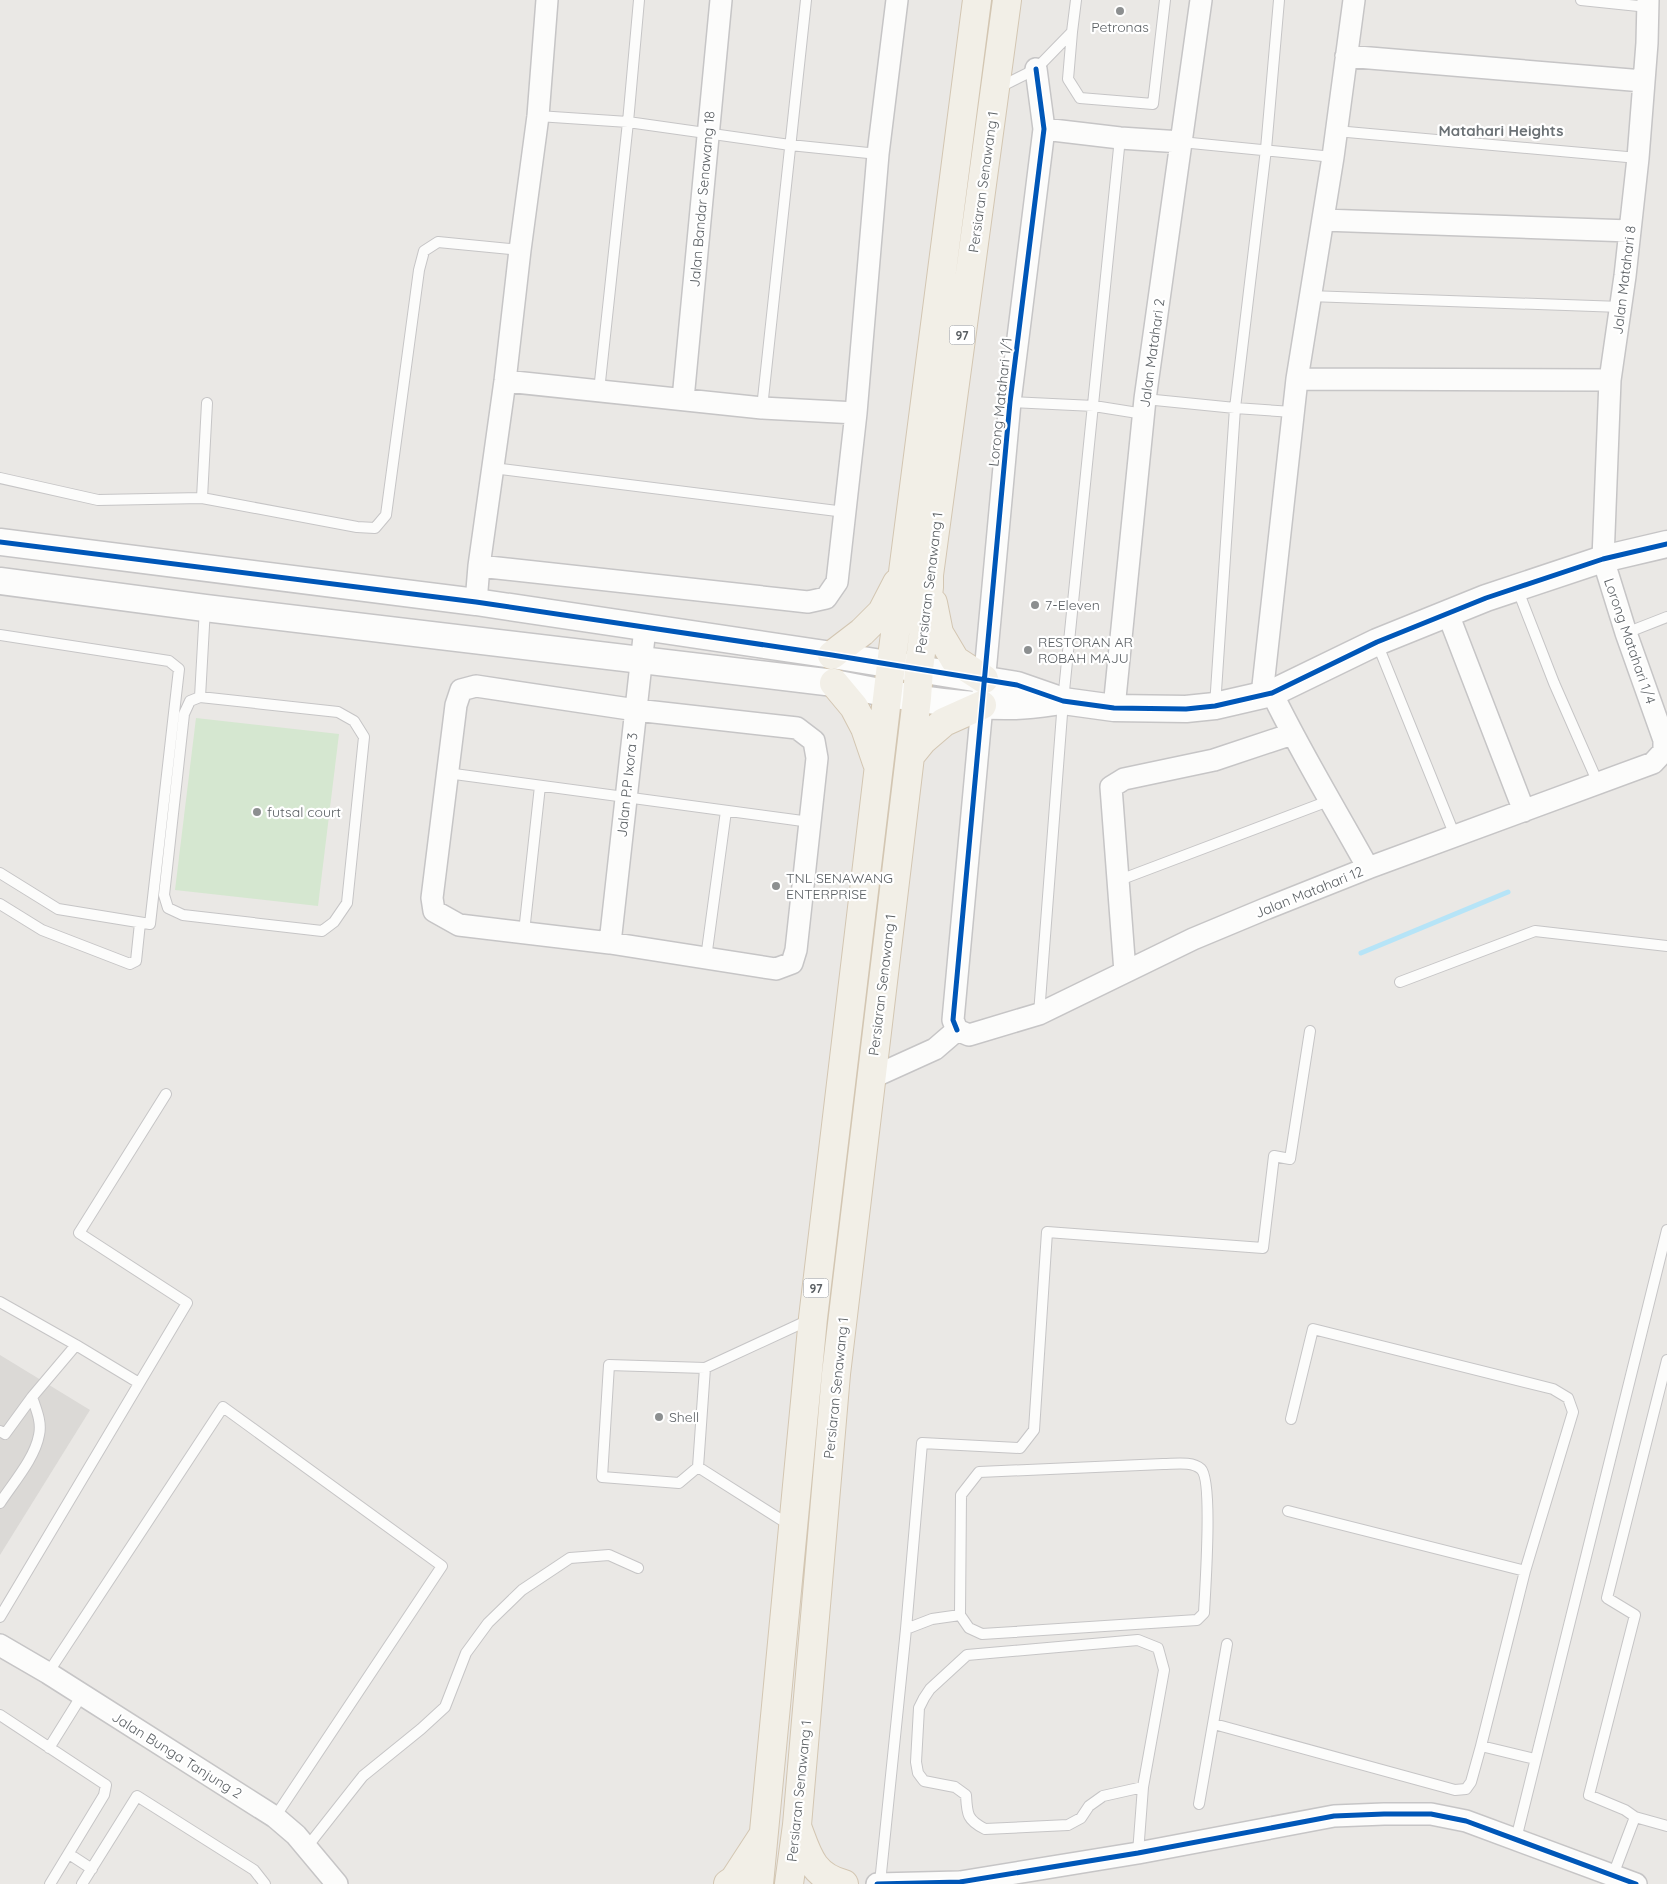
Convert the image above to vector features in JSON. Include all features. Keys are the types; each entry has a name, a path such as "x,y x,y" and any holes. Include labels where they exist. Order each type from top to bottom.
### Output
{"main road":[{"name":"Persiaran Senawang 1","path":"759,1884 813,1318 902,575 977,0"},
{"name":"Persiaran Senawang 1","path":"789,1884 797,1825 836,1374 917,698 929,575 1007,0"},
{"path":"832,655 862,632 882,612 902,575"},
{"path":"929,587 939,633 955,660 984,679"},
{"path":"834,683 854,707 865,728 879,769"},
{"path":"910,756 923,740 944,722 982,705"},
{"path":"797,1825 809,1860 830,1880 844,1884"},
{"path":"728,1884 734,1880 764,1834"}],"street":[{"path":"476,602 479,566 505,381 538,116 547,0"},
{"name":"Jalan Bandar Senawang 18","path":"683,399 721,0"},
{"path":"479,566 808,602 826,598 837,582 856,413 878,154 897,0"},
{"name":"Jalan Matahari 2","path":"1114,708 1145,407 1201,0"},
{"path":"1354,0 1323,220 1309,296 1297,379 1267,694 1331,800 1368,868"},
{"name":"Jalan Matahari 8","path":"1603,559 1610,380 1621,308 1638,158 1647,43 1648,4"},
{"path":"1346,56 1643,82"},
{"name":"Lorong Matahari 1/1","path":"957,1030 953,1020 1010,402 1044,129 1036,69"},
{"path":"1044,129 1120,138 1182,142"},
{"path":"1323,220 1630,231"},
{"path":"1297,379 1610,380"},
{"path":"505,381 762,408 856,413"},
{"path":"0,542 476,602 832,655 1017,685 1063,701 1114,708 1186,709 1215,706 1267,694 1376,642 1486,598 1603,559 1667,544"},
{"name":"Lorong Matahari 1/4","path":"1603,559 1626,633 1664,740 1664,751"},
{"path":"0,581 205,608 834,683 917,698 982,705 1014,706 1063,701"},
{"path":"1448,614 1524,811"},
{"name":"Jalan P.P Ixora 3","path":"610,942 645,628"},
{"path":"476,686 636,710 797,728 814,741 817,758 796,950 792,963 776,969 610,942 459,925 434,911 432,898 447,773 456,705 461,690 476,686"},
{"path":"1125,972 1110,787 1124,779 1214,760 1292,734"},
{"name":"Jalan Matahari 12","path":"957,1030 969,1035 1039,1014 1193,939 1368,868 1653,763 1664,751"},
{"path":"872,1078 935,1049 957,1030"},
{"name":"Jalan Bunga Tanjung 2","path":"0,1645 48,1673 275,1817 307,1847 337,1884"},
{"path":"879,1884 960,1882 1138,1853 1334,1816 1384,1814 1431,1814 1466,1821 1636,1884"}],"lane":[{"path":"599,391 640,0"},
{"path":"762,408 806,0"},
{"path":"1076,0 1068,79 1080,98 1154,104 1165,0"},
{"path":"1215,706 1235,408 1266,149 1279,0"},
{"path":"1581,0 1648,4"},
{"path":"995,90 1036,69 1072,32"},
{"path":"538,116 628,122 790,145 878,154"},
{"path":"1336,131 1638,158"},
{"path":"1039,1014 1063,701 1120,138"},
{"path":"1182,142 1332,157"},
{"path":"0,478 98,500 202,498 357,527 375,528 386,515 419,270 424,251 438,242 520,250"},
{"path":"1309,296 1621,308"},
{"path":"1010,402 1094,406 1235,408 1293,412"},
{"path":"202,498 207,403"},
{"path":"493,468 845,512"},
{"path":"1517,588 1554,683 1598,783"},
{"path":"200,697 205,608"},
{"path":"1626,633 1667,617"},
{"path":"0,635 170,661 179,669 151,921 148,924 140,923 58,909 0,873"},
{"path":"1376,642 1456,836"},
{"path":"200,697 338,712 354,721 364,737 347,903 334,922 322,930 183,915 168,908 164,895 184,714 190,701 200,697"},
{"path":"447,773 810,822"},
{"path":"524,932 540,786"},
{"path":"1118,881 1331,800"},
{"path":"706,958 726,811"},
{"path":"0,904 42,930 130,964 136,961 140,923"},
{"path":"1400,982 1534,931 1667,946"},
{"path":"879,1884 906,1629 922,1443 1020,1448 1034,1430 1047,1232 1264,1248 1274,1156 1290,1159 1310,1031"},
{"path":"0,1617 187,1303 79,1233 166,1094"},
{"path":"1516,1839 1667,1230"},
{"path":"0,1302 76,1345 139,1384"},
{"path":"706,1368 698,1467 679,1483 602,1477 609,1365 706,1368 813,1318"},
{"path":"1214,1724 1455,1790 1466,1789 1471,1782 1525,1571 1572,1412 1568,1398 1553,1388 1313,1329 1290,1419"},
{"path":"0,1431 5,1434 32,1396 76,1345"},
{"path":"1667,1360 1607,1598 1635,1615 1589,1795 1635,1816 1667,1826"},
{"path":"0,1503 33,1451 39,1434 39,1420 32,1396"},
{"path":"48,1673 223,1407 442,1566 275,1817"},
{"path":"1164,1464 1193,1465 1202,1470 1206,1480 1207,1513 1204,1613 1197,1620 982,1634 969,1628 960,1615 961,1495 979,1472 1164,1464"},
{"path":"698,1467 792,1526"},
{"path":"1288,1511 1525,1571"},
{"path":"307,1847 363,1776 445,1708 466,1653 488,1623 522,1590 570,1558 609,1555 638,1568"},
{"path":"906,1629 932,1619 960,1615"},
{"path":"1138,1853 1144,1787 1164,1670 1158,1648 1138,1640 967,1655 930,1689 919,1708 916,1762 918,1773 924,1781 955,1787 966,1795 967,1810 973,1822 985,1828 1068,1825 1081,1818 1088,1806 1103,1796 1144,1787"},
{"path":"1199,1804 1227,1644"},
{"path":"49,1748 82,1696"},
{"path":"0,1715 106,1785 104,1794 50,1884"},
{"path":"1481,1746 1535,1759"},
{"path":"82,1884 138,1796 254,1870 265,1884"},
{"path":"1613,1876 1635,1816"},
{"path":"69,1854 92,1868"}],"shaded area":[{"path":"0,1355 90,1410 0,1555"}],"green space":[{"name":"futsal court","path":"196,718 339,734 318,906 175,890"}],"waterway":[{"path":"1361,953 1508,892"}],"cycle path":[{"path":"957,1030 953,1020 1010,402 1044,129 1036,69"},
{"path":"0,542 476,602 832,655 1017,685 1063,701 1114,708 1186,709 1215,706 1272,693 1377,642 1486,598 1603,559 1667,544"},
{"path":"877,1884 960,1882 1138,1853 1334,1816 1384,1814 1431,1814 1466,1821 1636,1884"}],"place":[{"name":"Petronas","path":"1120,11"},
{"name":"7-Eleven","path":"1035,605"},
{"name":"RESTORAN AR ROBAH MAJU","path":"1028,650"},
{"name":"futsal court","path":"257,812"},
{"name":"TNL SENAWANG ENTERPRISE","path":"776,886"},
{"name":"Shell","path":"659,1417"}],"district":[{"name":"Matahari Heights","path":"1501,130"}]}
